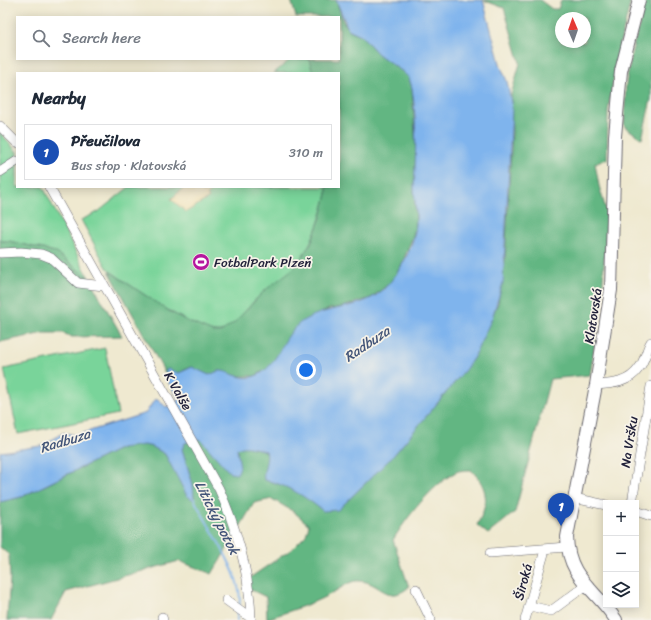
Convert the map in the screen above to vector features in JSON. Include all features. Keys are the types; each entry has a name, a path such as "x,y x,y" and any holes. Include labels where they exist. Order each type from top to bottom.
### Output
{"main road":[{"name":"Klatovská","path":"603,602 585,586 573,567 567,548 568,528 596,385 612,278 615,136 620,81 639,0"},
{"name":"Klatovská","path":"608,608 616,620"}],"street":[{"path":"0,126 16,142"},
{"path":"0,172 16,162"},
{"name":"K Valše","path":"50,188 219,490 240,542 248,579 251,619"},
{"path":"0,253 21,252 40,254 52,258 78,283 104,286"},
{"path":"596,385 614,384 631,377 640,368 651,342"},
{"name":"Na Vršku","path":"633,500 650,402 651,386"},
{"path":"574,498 603,504"},
{"path":"639,513 651,516"},
{"path":"490,553 567,548"},
{"name":"Široká","path":"525,620 545,550"},
{"path":"530,606 551,611 585,586"},
{"path":"416,589 431,620"},
{"path":"226,600 251,619"}],"green space":[{"path":"291,0 336,0 343,21 349,30 361,35 378,54 409,78 412,88 416,150 414,188 416,222 413,236 401,266 390,283 371,298 342,307 329,309 299,324 270,367 255,376 236,376 220,371 209,375 190,367 179,373 166,373 166,375 109,271 169,311 187,321 213,332 221,332 235,322 264,291 294,268 311,243 321,217 327,194 327,188 340,188 340,72 313,72 309,60 340,60 340,16 296,16"},
{"path":"483,0 540,0 552,9 558,9 561,0 631,0 619,48 608,111 607,159 595,163 599,186 607,213 602,298 590,375 550,379 515,512 488,534 477,525 484,510 485,503 484,490 481,483 471,470 461,470 456,472 429,493 405,522 393,540 409,587 395,594 384,591 366,582 354,581 313,602 267,619 266,597 249,589 248,579 292,549 306,535 309,525 294,512 272,499 254,503 212,574 179,561 66,592 51,620 7,620 10,578 9,555 0,547 0,502 22,497 121,448 144,445 153,447 165,454 182,485 194,500 193,485 182,449 185,443 200,439 238,452 237,448 246,446 266,451 267,458 264,480 295,491 310,499 321,508 340,508 393,456 465,370 474,357 498,303 505,262 512,133 511,95 520,63 504,8"},
{"path":"646,0 651,0 651,99 642,139 624,126 626,84 632,51"},
{"path":"290,60 309,60 313,72 275,72"},
{"path":"0,132 16,151 16,188 44,188 89,278 55,252 9,241 0,241"},
{"name":"FotbalPark Plzeň","path":"128,188 327,188 327,194 315,233 300,260 286,277 256,299 231,327 222,332 212,331 182,318 147,297 109,270 81,220 98,212"},
{"path":"0,241 9,241 55,252 89,278 122,336 72,337 63,333 44,333 0,342"},
{"path":"105,348 118,414 18,434 4,369"}],"sand":[{"path":"184,188 200,188 204,193 209,188 214,189 207,195 209,198 186,212 171,199"}],"water":[{"name":"Radbuza","path":"336,0 483,0 501,67 507,81 512,108 503,283 492,318 474,357 465,370 393,456 338,510 323,511 310,501 288,488 264,480 267,458 266,451 247,447 237,449 240,467 237,474 230,473 200,439 185,443 182,449 193,485 194,500 187,496 165,454 153,447 144,445 121,448 21,497 0,502 0,452 41,446 63,433 77,435 146,413 154,400 158,399 166,407 178,401 178,397 167,378 166,370 168,369 179,373 192,367 209,375 217,371 223,371 247,378 261,373 274,360 296,326 304,320 321,313 367,300 375,296 383,290 397,273 408,254 415,233 416,224 414,187 416,150 414,100 412,88 409,78 403,72 378,54 361,35 348,29"}],"waterway":[{"name":"Litický potok","path":"194,499 231,567 240,595 239,607"},
{"name":"Litický potok","path":"237,620 238,611"}],"place":[{"name":"FotbalPark Plzeň","path":"201,262"},
{"name":"Přeučilova","path":"561,526"}]}
